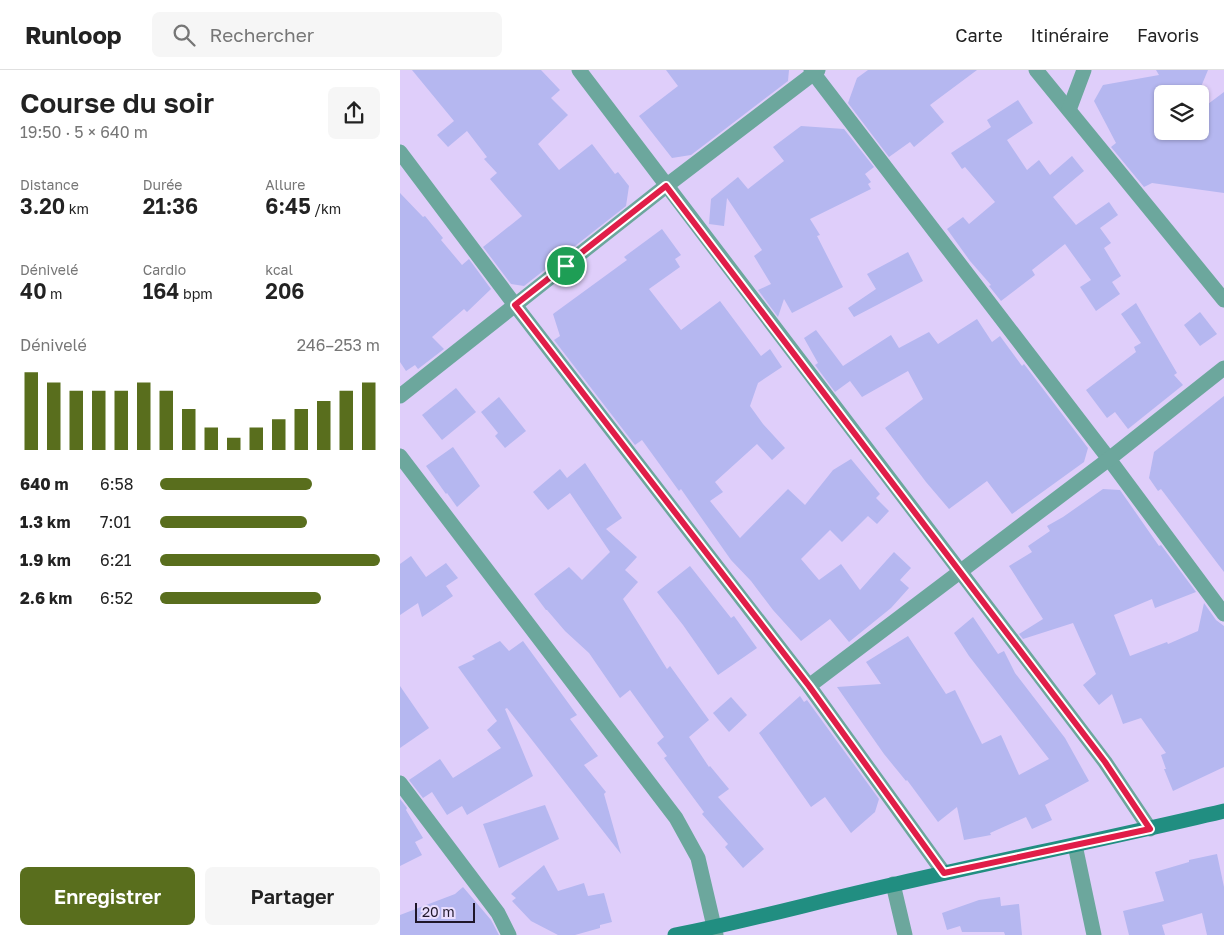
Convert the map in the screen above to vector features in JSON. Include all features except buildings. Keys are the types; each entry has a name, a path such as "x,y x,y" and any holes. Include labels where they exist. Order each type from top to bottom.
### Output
{"street":[{"path":"579,70 1105,762 1150,829"},
{"path":"1036,70 1224,300"},
{"path":"1069,110 1084,70"},
{"path":"400,396 814,71 1109,459 1224,614"},
{"path":"400,152 515,305 809,686 944,873"},
{"path":"809,686 1109,459 1224,368"},
{"path":"400,456 676,818 698,858 715,931"},
{"path":"400,782 498,913 508,935"},
{"path":"675,935 715,931 893,884 1150,829 1224,811"},
{"path":"1075,845 1094,935"},
{"path":"893,884 905,935"}],"route":[{"path":"666,186 1105,762 1150,829 944,873 809,686 515,305 566,266 666,186"}]}
